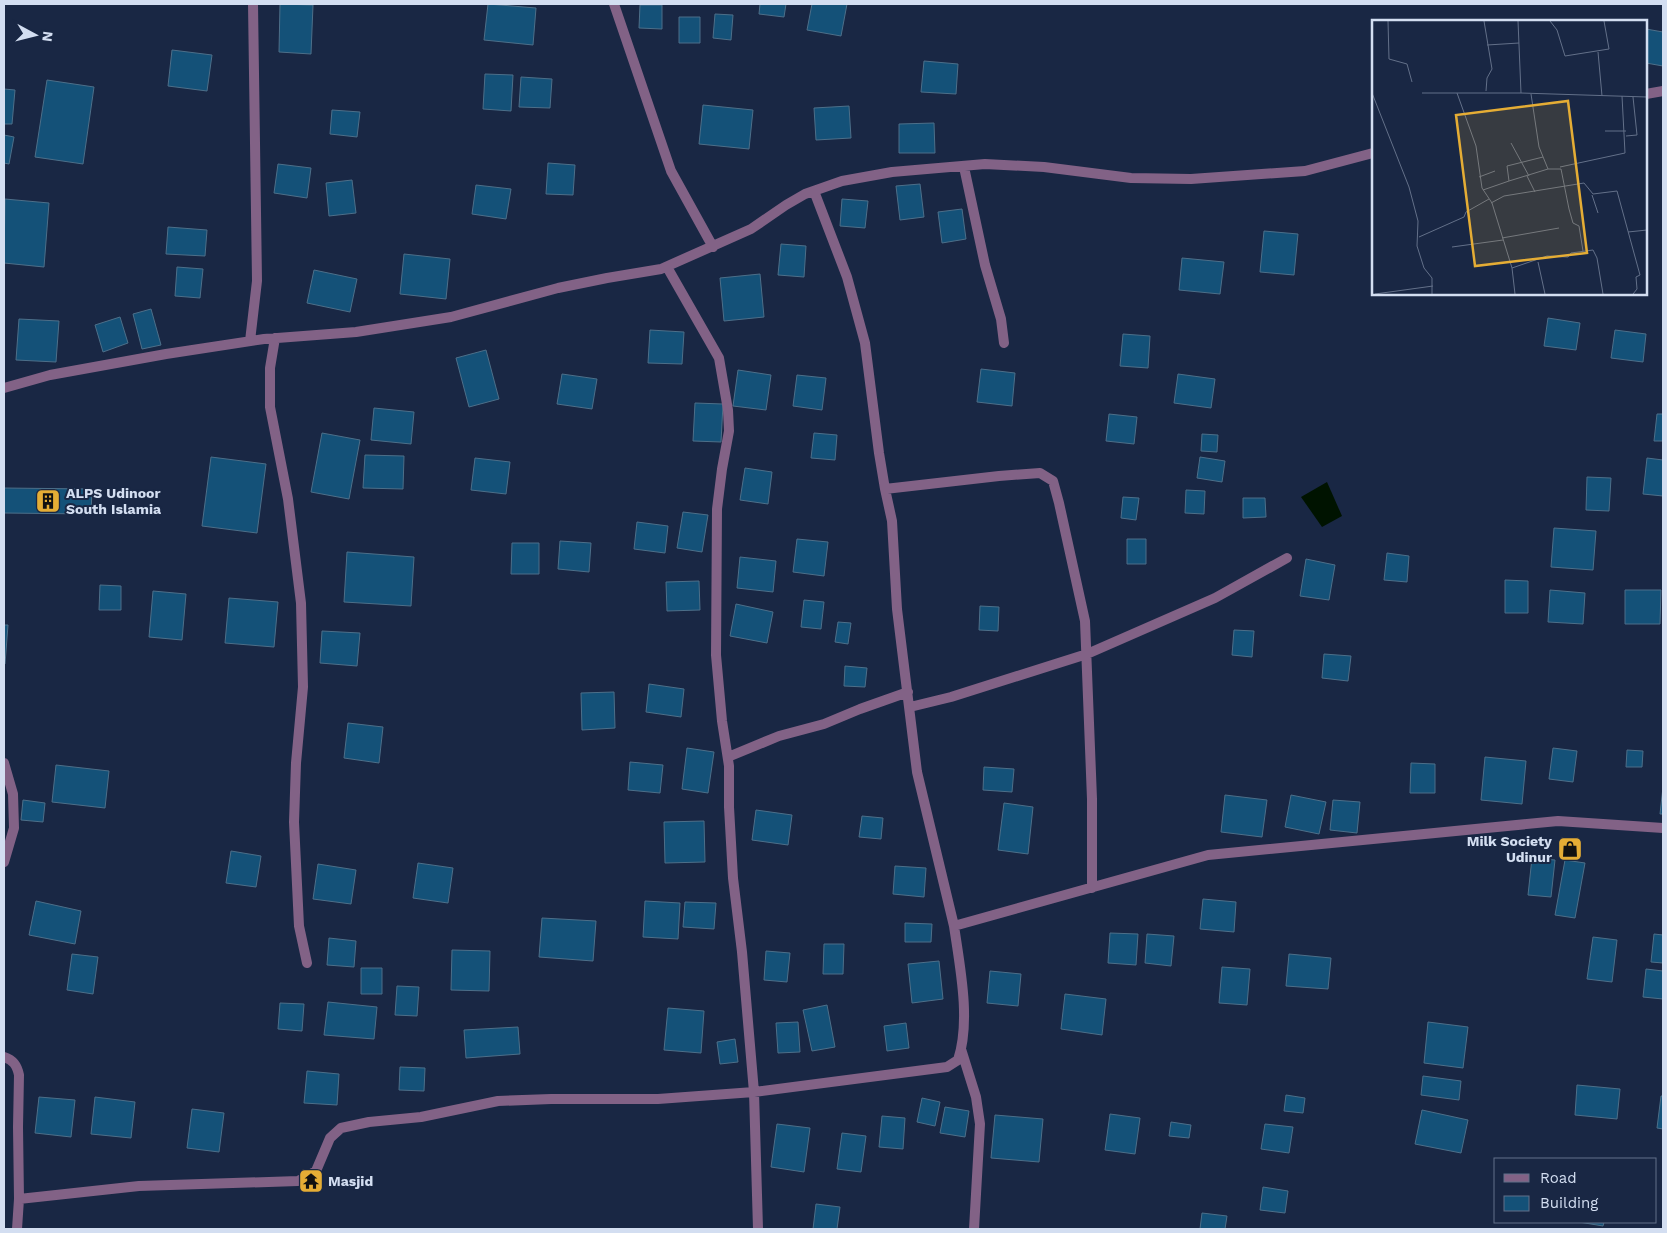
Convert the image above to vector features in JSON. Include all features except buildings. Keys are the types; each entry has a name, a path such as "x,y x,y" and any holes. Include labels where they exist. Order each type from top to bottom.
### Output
{"street":[{"path":"250,341 257,280 253,4"},
{"path":"614,4 672,171 713,247"},
{"path":"1647,94 1663,91"},
{"path":"4,388 50,375 250,341 356,332 451,317 558,288 667,267 751,229 786,205 814,191 842,181 892,172 985,164 1044,167 1131,178 1191,179 1304,171 1372,153"},
{"path":"964,166 985,265 1001,320 1004,343"},
{"path":"19,1199 139,1186 298,1181 316,1171 330,1138 341,1128 369,1122 421,1117 498,1102 550,1099 658,1099 754,1092 947,1067 958,1060 965,1029 960,967 954,926 917,772 896,609 892,521 878,445 865,343 847,277 814,191"},
{"path":"667,267 719,358 728,410 729,431 722,469 718,508 716,655 722,721 728,757 733,878 742,952 754,1092 758,1229"},
{"path":"275,338 270,368 270,407 288,499 301,603 303,687 296,763 294,822 295,878 299,926 307,963"},
{"path":"885,489 1040,473 1053,481 1085,621 1092,799 1092,888"},
{"path":"910,707 951,697 1087,654 1215,598 1287,558"},
{"path":"728,757 779,736 824,724 908,692"},
{"path":"4,763 13,794 14,828 4,862"},
{"path":"954,926 1208,855 1558,821 1663,828"},
{"path":"962,1049 976,1097 980,1124 974,1229"},
{"path":"4,1057 10,1059 18,1067 19,1075 19,1199 17,1229"}],"shaded area":[{"path":"1327,482 1342,516 1322,527 1301,497"}],"place":[{"name":"ALPS Udinoor South Islamia","path":"48,501"},
{"name":"Milk Society Udinur","path":"1570,849"},
{"name":"Masjid","path":"311,1181"}]}
